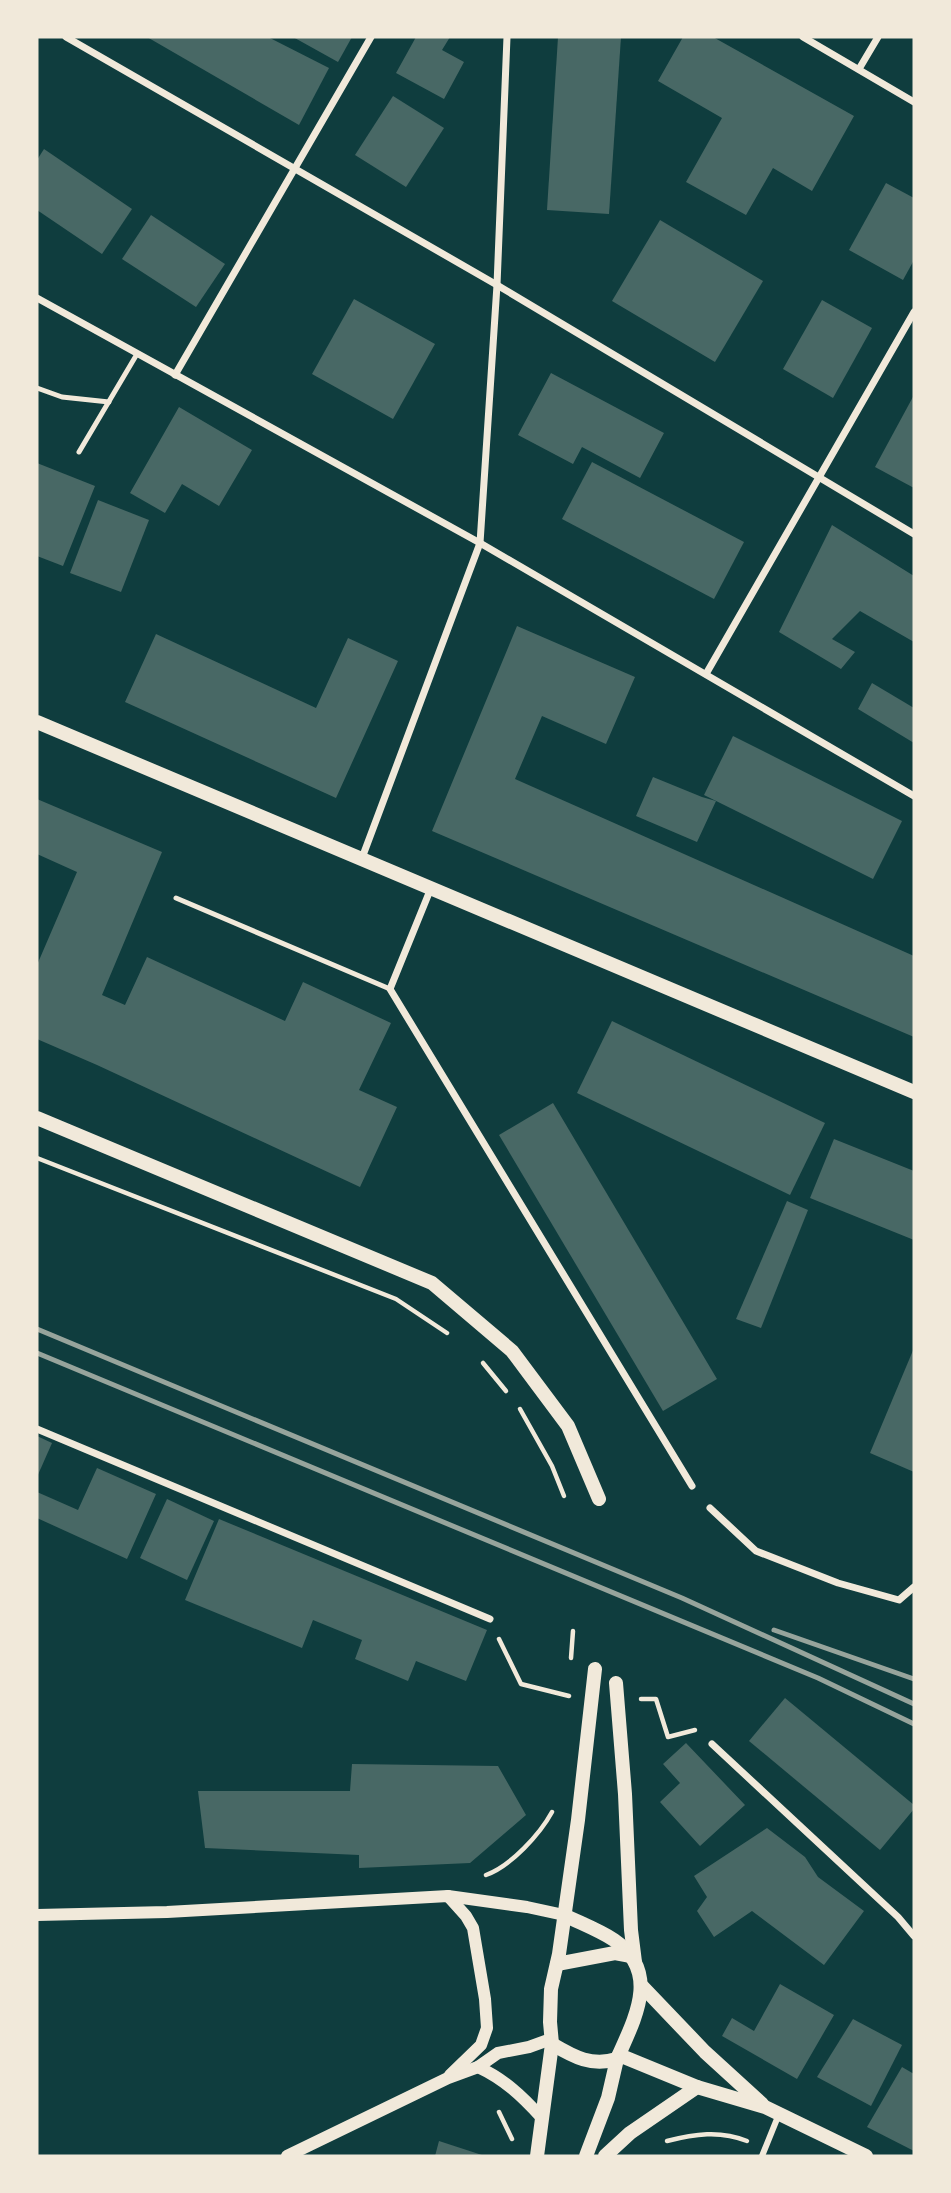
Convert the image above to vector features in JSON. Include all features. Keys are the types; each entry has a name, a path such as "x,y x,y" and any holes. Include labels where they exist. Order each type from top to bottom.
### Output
{"main road":[{"path":"37,722 914,1092"},
{"path":"37,1118 432,1283 512,1351 568,1426 598,1499"},
{"path":"537,2156 552,2041 550,2006 578,1820 595,1669"},
{"path":"616,1683 625,1794 633,1959"},
{"path":"565,1915 614,1940 633,1959 639,1971 641,1985 634,2021 618,2057 608,2098 586,2156"},
{"path":"556,1964 615,1953 633,1959"},
{"path":"641,1985 705,2052 765,2107 866,2156"},
{"path":"552,2041 581,2060 604,2063 618,2057 698,2087 765,2107"},
{"path":"605,2156 630,2133 698,2087"}],"street":[{"path":"66,37 497,285 914,534"},
{"path":"175,374 371,37"},
{"path":"362,858 481,543 497,285 507,37"},
{"path":"803,37 914,102"},
{"path":"859,69 878,37"},
{"path":"37,298 481,543 914,796"},
{"path":"706,674 914,312"},
{"path":"432,888 390,989 692,1486"},
{"path":"37,1429 490,1619"},
{"path":"710,1508 757,1551 838,1583 900,1600 914,1587"},
{"path":"712,1744 898,1917 914,1936"},
{"path":"37,1915 167,1912 448,1896 565,1915"},
{"path":"448,1896 473,1928 487,2028 481,2045 448,2077"},
{"path":"287,2156 448,2077 478,2067 498,2053 552,2041"},
{"path":"478,2067 510,2085 541,2117"},
{"path":"762,2156 779,2115"}],"lane":[{"path":"79,452 137,354"},
{"path":"37,388 62,397 109,402"},
{"path":"176,898 390,989"}],"path":[{"path":"37,1158 396,1299 450,1335"},
{"path":"480,1359 510,1396"},
{"path":"518,1406 552,1466 564,1496"},
{"path":"490,1619 521,1684 569,1696"},
{"path":"571,1670 573,1631"},
{"path":"568,1709 570,1683"},
{"path":"637,1698 656,1699 668,1737 697,1730"},
{"path":"481,1876 490,1874 519,1853 545,1825 555,1806"},
{"path":"498,2110 513,2141"},
{"path":"661,2143 714,2133 740,2138 765,2148"}],"building":[{"path":"147,37 268,37 329,68 299,125"},
{"path":"293,37 352,37 338,62"},
{"path":"416,37 450,37 442,50 464,62 444,99 396,73"},
{"path":"558,37 621,37 609,214 547,210"},
{"path":"683,37 713,37 854,116 812,191 773,168 746,215 686,182 722,118 658,81"},
{"path":"393,96 444,128 406,187 355,155"},
{"path":"44,149 132,209 102,254 37,210 37,160"},
{"path":"886,183 914,198 914,260 903,280 849,250"},
{"path":"151,215 225,264 196,307 122,259"},
{"path":"660,220 763,281 715,362 612,301"},
{"path":"354,299 435,344 393,419 312,374"},
{"path":"822,300 872,328 833,398 783,369"},
{"path":"551,373 664,433 640,478 582,447 573,464 518,435"},
{"path":"914,395 914,488 875,467"},
{"path":"179,407 252,450 219,506 182,484 165,513 130,493"},
{"path":"592,462 744,542 714,599 562,519"},
{"path":"37,463 95,486 63,566 37,556"},
{"path":"98,500 149,520 121,592 70,573"},
{"path":"832,525 914,576 914,642 860,611 832,639 855,652 841,669 779,632"},
{"path":"517,626 635,677 606,744 542,716 515,779 914,956 914,1037 432,831"},
{"path":"156,634 316,708 348,638 398,661 336,798 125,702"},
{"path":"872,683 914,708 914,743 858,709"},
{"path":"733,736 902,821 873,879 704,795"},
{"path":"653,777 716,801 697,842 636,816"},
{"path":"37,799 162,852 102,995 125,1005 147,957 285,1021 303,982 391,1023 359,1090 397,1107 360,1187 37,1039 37,965 77,872 37,854"},
{"path":"612,1021 825,1123 790,1195 577,1093"},
{"path":"553,1103 717,1379 663,1411 499,1135"},
{"path":"834,1139 914,1171 914,1240 810,1198"},
{"path":"787,1201 808,1210 761,1328 736,1319"},
{"path":"914,1348 914,1472 870,1453"},
{"path":"37,1436 52,1443 37,1477"},
{"path":"97,1468 156,1494 127,1559 37,1518 37,1492 78,1510"},
{"path":"167,1499 214,1521 187,1580 140,1558"},
{"path":"219,1519 487,1630 466,1681 416,1661 408,1681 355,1659 362,1640 313,1620 302,1648 185,1600"},
{"path":"785,1698 914,1805 914,1809 880,1850 749,1741"},
{"path":"686,1743 745,1805 700,1846 660,1802 680,1783 663,1764"},
{"path":"352,1764 498,1766 526,1815 470,1863 359,1868 359,1855 205,1848 198,1791 350,1791"},
{"path":"767,1828 805,1857 818,1877 864,1911 824,1965 752,1911 714,1937 697,1911 707,1897 694,1876"},
{"path":"780,1984 834,2015 797,2079 722,2036 732,2018 754,2031"},
{"path":"853,2019 902,2045 871,2106 817,2077"},
{"path":"902,2067 914,2074 914,2151 867,2127"},
{"path":"439,2141 485,2156 435,2156"}],"railway":[{"path":"37,1329 682,1598 914,1704"},
{"path":"37,1353 818,1678 914,1724"},
{"path":"774,1630 914,1679"}]}
